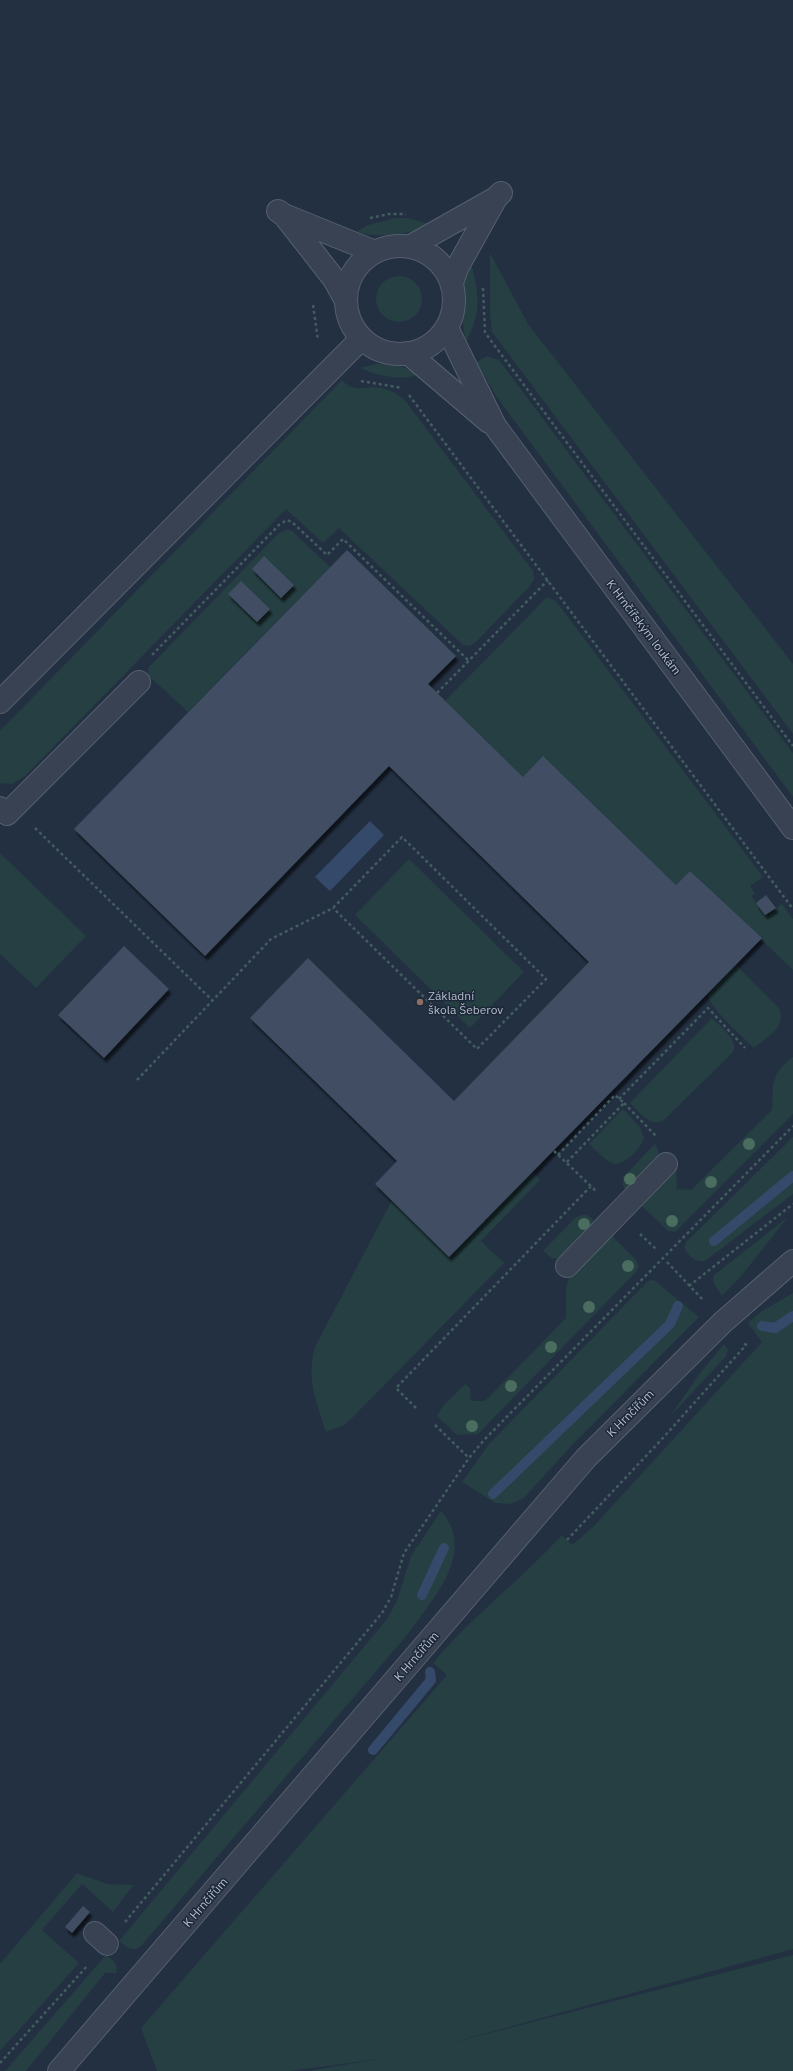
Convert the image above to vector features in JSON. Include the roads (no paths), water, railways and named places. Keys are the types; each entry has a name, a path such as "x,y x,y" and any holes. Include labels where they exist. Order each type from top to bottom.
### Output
{"street":[{"path":"411,246 499,196 457,268 452,283"},
{"path":"345,299 353,272 365,257 375,252 382,248 411,246 428,253 443,266 452,283 455,302 447,328 434,342 418,352 408,354 389,354 371,347 357,334 348,318 345,299 334,279 281,213 375,252"},
{"name":"K Hrnčířským loukám","path":"447,328 495,426 793,828"},
{"path":"0,702 362,338"},
{"name":"K Hrnčířským loukám","path":"408,354 495,426"},
{"path":"3,811 139,682"},
{"path":"567,1266 666,1164"},
{"name":"K Hrnčířům","path":"59,2071 586,1458 718,1326 793,1261"}],"water":[{"path":"370,821 384,835 330,891 315,877"}],"waterway":[{"path":"714,1241 793,1176"},
{"path":"493,1494 670,1324 678,1306"},
{"path":"762,1326 775,1328 793,1316"},
{"path":"422,1595 444,1548"},
{"path":"373,1750 431,1680 430,1672"}],"place":[{"name":"Základní škola Šeberov","path":"420,1002"}]}
